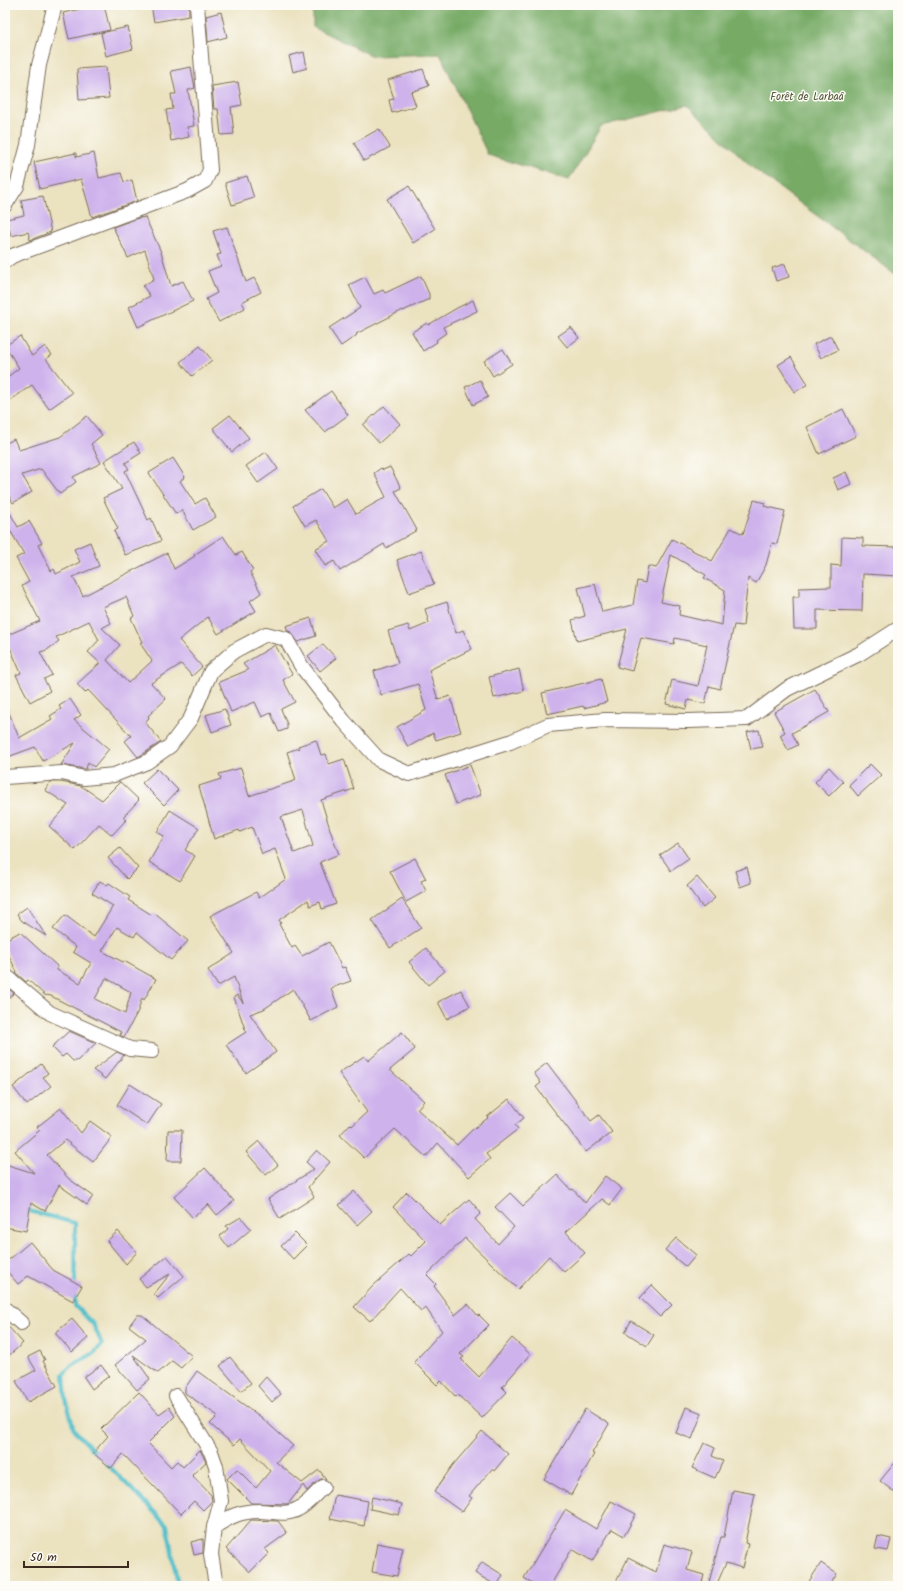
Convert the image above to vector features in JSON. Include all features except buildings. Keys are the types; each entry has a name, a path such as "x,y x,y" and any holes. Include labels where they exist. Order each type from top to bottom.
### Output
{"street":[{"path":"5,205 17,186 28,145 39,65 55,5"},
{"path":"5,261 12,256 187,191 205,181 210,170 197,5"},
{"path":"5,777 62,773 84,778 114,775 147,762 170,746 191,718 211,671 234,651 266,634 286,639 302,667 343,720 379,760 409,774 510,742 548,725 604,720 689,721 747,719 787,688 859,654 898,629"},
{"path":"5,975 50,1012 130,1049 152,1051"},
{"path":"5,1309 21,1323"},
{"path":"176,1396 211,1452 216,1466 221,1501 214,1527 211,1554 216,1586"},
{"path":"214,1527 231,1516 243,1513 258,1511 290,1513 299,1509 323,1487"}],"green space":[{"name":"Forêt de Larbaâ","path":"313,5 898,5 898,276 754,169 687,105 601,126 569,180 488,155 440,54 372,56 313,27"}],"waterway":[{"path":"25,1210 75,1223 75,1287"},
{"path":"75,1294 75,1306 93,1324 102,1344 94,1353 72,1365 64,1374 66,1399 74,1430 98,1455"},
{"path":"107,1464 167,1525 178,1586"}]}
